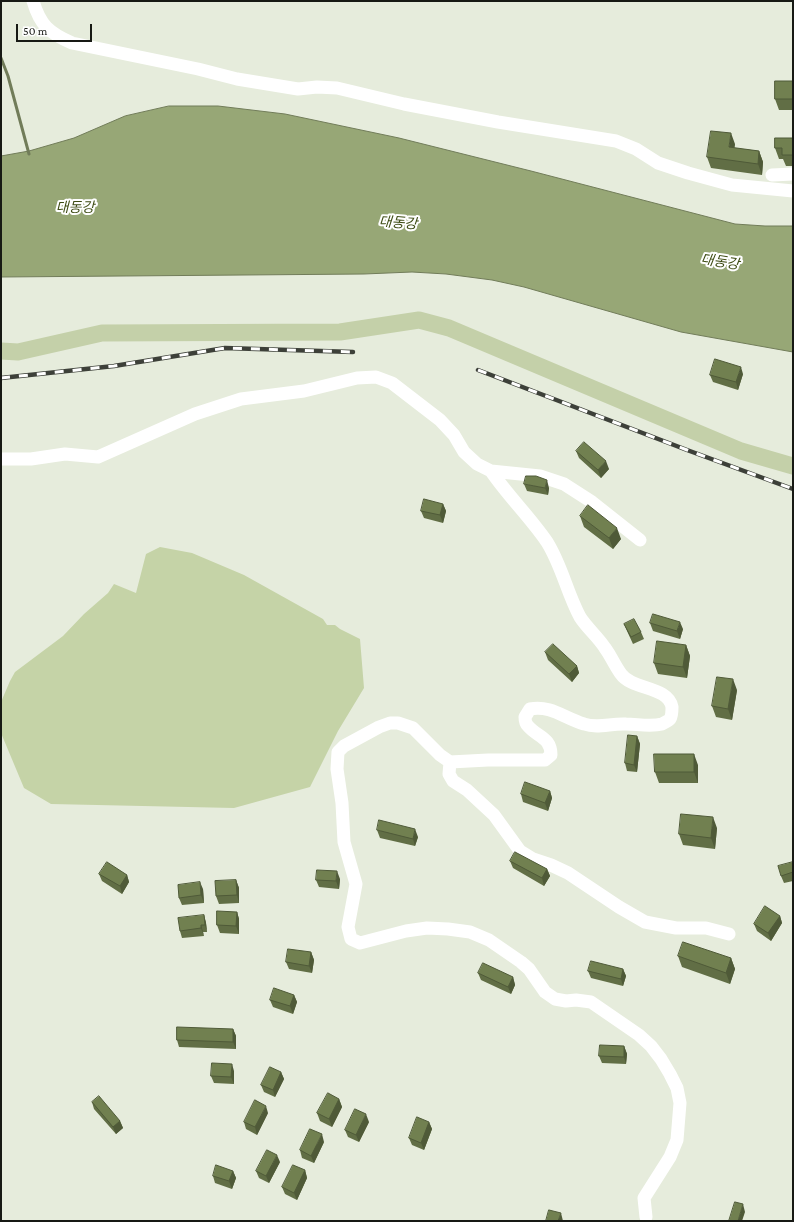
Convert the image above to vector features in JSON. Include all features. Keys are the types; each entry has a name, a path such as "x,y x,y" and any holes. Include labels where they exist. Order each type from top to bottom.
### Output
{"main road":[{"path":"1,352 18,352 102,334 340,332 419,320 449,328 741,451 793,466"}],"street":[{"path":"33,1 37,14 46,28 57,36 83,46 298,89 317,86 337,88 404,104 498,122 616,141 636,149 658,163 688,173 732,185 793,191"},
{"path":"772,175 793,174"},
{"path":"1,459 30,459 65,454 98,457 195,414 241,399 304,391 357,378 376,377 392,383 440,420 454,435 464,452 477,464 491,471 540,476 564,484 592,502 640,540"},
{"path":"491,471 546,542 558,561 581,618 605,648 622,676 663,694 670,701 672,711 670,718 663,724 624,724 599,727 584,724 540,707 530,709 525,717 527,725 546,740 551,747 551,755 545,760 450,762 413,728 398,723 390,723 379,727 344,746 338,752 337,769 342,803 344,842 356,884 348,927 351,939 360,943 406,931 428,928 470,932 489,940 521,962 529,969 545,992 554,999 591,1002 639,1035 651,1046 670,1074 677,1088 680,1103 677,1140 670,1157 644,1198 646,1217"},
{"path":"450,762 449,774 453,781 467,790 494,815 520,851 533,859 552,865 568,873 619,907 645,922 676,928 706,928 729,934"}],"shaded area":[{"path":"160,547 192,553 244,575 323,619 327,625 335,625 360,639 364,688 338,731 310,787 234,808 51,804 24,788 1,733 1,702 15,672 63,636 84,614 108,593 114,584 136,593 146,554"}],"water":[{"name":"대동강","path":"169,106 218,106 285,114 399,138 735,224 793,226 793,352 681,332 524,287 492,280 446,274 412,272 364,274 1,277 1,156 29,151 74,138 125,116"}],"building":[{"path":"775,81 793,81 793,99 775,99"},
{"path":"711,131 731,133 729,147 759,151 758,164 707,157"},
{"path":"775,138 793,138 793,155 782,155 782,148 775,148"},
{"path":"715,359 741,367 736,382 710,375"},
{"path":"584,442 606,461 598,470 576,451"},
{"path":"526,476 536,476 547,480 545,488 524,484"},
{"path":"424,499 443,504 440,515 421,511"},
{"path":"588,505 617,528 609,538 580,516"},
{"path":"653,614 680,622 677,631 650,623"},
{"path":"634,619 641,632 631,637 624,624"},
{"path":"657,641 686,645 683,667 654,663"},
{"path":"553,644 577,666 569,674 545,652"},
{"path":"717,677 733,679 728,709 712,706"},
{"path":"628,735 637,736 634,765 625,763"},
{"path":"654,754 694,754 694,772 655,772"},
{"path":"525,782 550,791 545,803 521,794"},
{"path":"681,814 713,817 711,838 679,834"},
{"path":"379,820 415,829 413,839 377,830"},
{"path":"515,852 547,869 542,878 510,861"},
{"path":"107,862 127,875 120,886 99,874"},
{"path":"793,862 793,872 781,876 778,866"},
{"path":"317,870 337,871 336,881 316,880"},
{"path":"236,880 237,895 216,896 215,881"},
{"path":"200,882 201,895 179,898 178,885"},
{"path":"765,906 780,916 768,933 754,924"},
{"path":"217,911 237,912 236,926 217,925"},
{"path":"204,915 205,925 201,925 201,928 180,931 178,918"},
{"path":"683,942 731,958 726,973 678,956"},
{"path":"288,949 311,952 309,966 286,962"},
{"path":"591,961 623,969 621,979 588,971"},
{"path":"483,963 513,977 508,987 478,973"},
{"path":"274,988 294,995 290,1006 270,1000"},
{"path":"177,1027 233,1029 233,1042 177,1040"},
{"path":"600,1045 624,1046 624,1057 599,1056"},
{"path":"212,1063 232,1064 231,1077 211,1076"},
{"path":"270,1067 281,1072 273,1090 261,1085"},
{"path":"328,1093 339,1099 329,1119 317,1113"},
{"path":"99,1096 120,1121 113,1127 92,1102"},
{"path":"255,1100 266,1106 255,1127 244,1122"},
{"path":"355,1109 366,1114 356,1135 345,1130"},
{"path":"417,1117 429,1122 421,1143 409,1138"},
{"path":"310,1129 322,1134 311,1156 300,1150"},
{"path":"267,1150 277,1155 266,1176 256,1171"},
{"path":"216,1165 233,1171 229,1181 213,1176"},
{"path":"293,1165 305,1170 294,1193 282,1187"},
{"path":"735,1202 743,1204 738,1221 729,1221"},
{"path":"549,1210 561,1213 558,1221 546,1221"}],"waterway":[{"path":"1,58 8,76 29,154"}],"railway":[{"path":"1,378 114,366 225,348 353,352"},
{"path":"478,370 793,489"}]}
